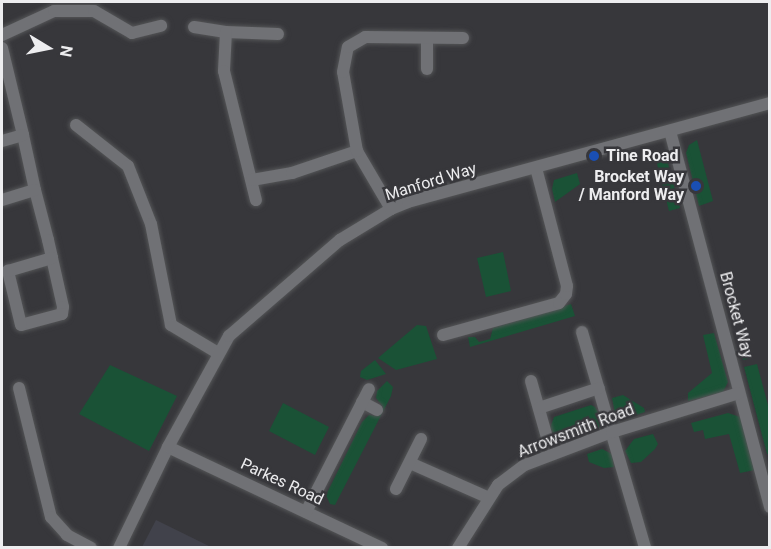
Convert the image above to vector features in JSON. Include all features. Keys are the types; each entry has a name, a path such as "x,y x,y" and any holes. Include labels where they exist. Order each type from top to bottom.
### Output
{"street":[{"path":"2,35 54,11 94,11 132,33 161,26"},
{"path":"194,27 226,32 278,34"},
{"path":"226,32 224,71 256,200"},
{"path":"391,209 357,151 343,72 348,47 365,37 463,38"},
{"path":"427,38 427,69"},
{"path":"2,48 52,258 63,307 62,314 21,325 8,271 52,258"},
{"name":"Manford Way","path":"119,548 168,447 229,336 340,240 391,209 770,103"},
{"path":"76,125 128,166 151,224 171,325 218,353"},
{"name":"Brocket Way","path":"670,131 770,507"},
{"path":"2,141 22,135"},
{"path":"252,180 292,173 357,151"},
{"path":"443,335 559,303 567,294 567,285 536,168"},
{"path":"2,200 35,190"},
{"path":"582,332 645,548"},
{"path":"531,381 549,441"},
{"path":"19,388 51,517 67,535 91,548"},
{"path":"539,408 599,388"},
{"path":"306,512 369,389"},
{"name":"Arrowsmith Road","path":"458,548 498,485 525,465 612,432 739,393"},
{"path":"362,402 376,410"},
{"path":"396,489 421,439"},
{"name":"Parkes Road","path":"168,447 382,548"},
{"path":"410,463 489,498"}],"shaded area":[{"path":"156,520 211,547 142,547"}],"green space":[{"path":"697,140 713,201 699,206 686,153 689,145"},
{"path":"654,152 666,156 680,208 669,211"},
{"path":"577,173 580,184 555,202 552,189 554,180"},
{"path":"503,252 511,291 486,297 477,258"},
{"path":"571,304 575,316 470,347 468,337 475,337 479,342 490,339 493,328"},
{"path":"417,325 426,326 437,359 396,370 378,358"},
{"path":"714,333 728,382 723,392 688,401 688,393 712,373 703,335"},
{"path":"745,335 751,358 743,360 737,337"},
{"path":"375,360 386,374 367,380 360,377 361,371"},
{"path":"757,364 769,409 770,454 767,454 744,367"},
{"path":"110,365 177,396 149,451 79,414"},
{"path":"387,381 393,387 391,396 335,505 330,504 326,495 362,422 369,415 378,416 383,407 376,398 377,391"},
{"path":"623,395 644,408 645,412 628,418 615,414 612,398"},
{"path":"283,403 329,427 315,455 269,431"},
{"path":"591,405 601,417 599,428 556,438 550,428 554,417"},
{"path":"728,413 740,417 755,470 740,473 729,434 705,439 703,430 694,432 691,423"},
{"path":"653,434 658,444 655,449 641,462 631,463 625,451 634,439"},
{"path":"602,449 612,454 614,467 604,468 589,462 587,454"}],"place":[{"name":"Tine Road","path":"594,156"},
{"name":"Brocket Way / Manford Way","path":"696,186"}]}
